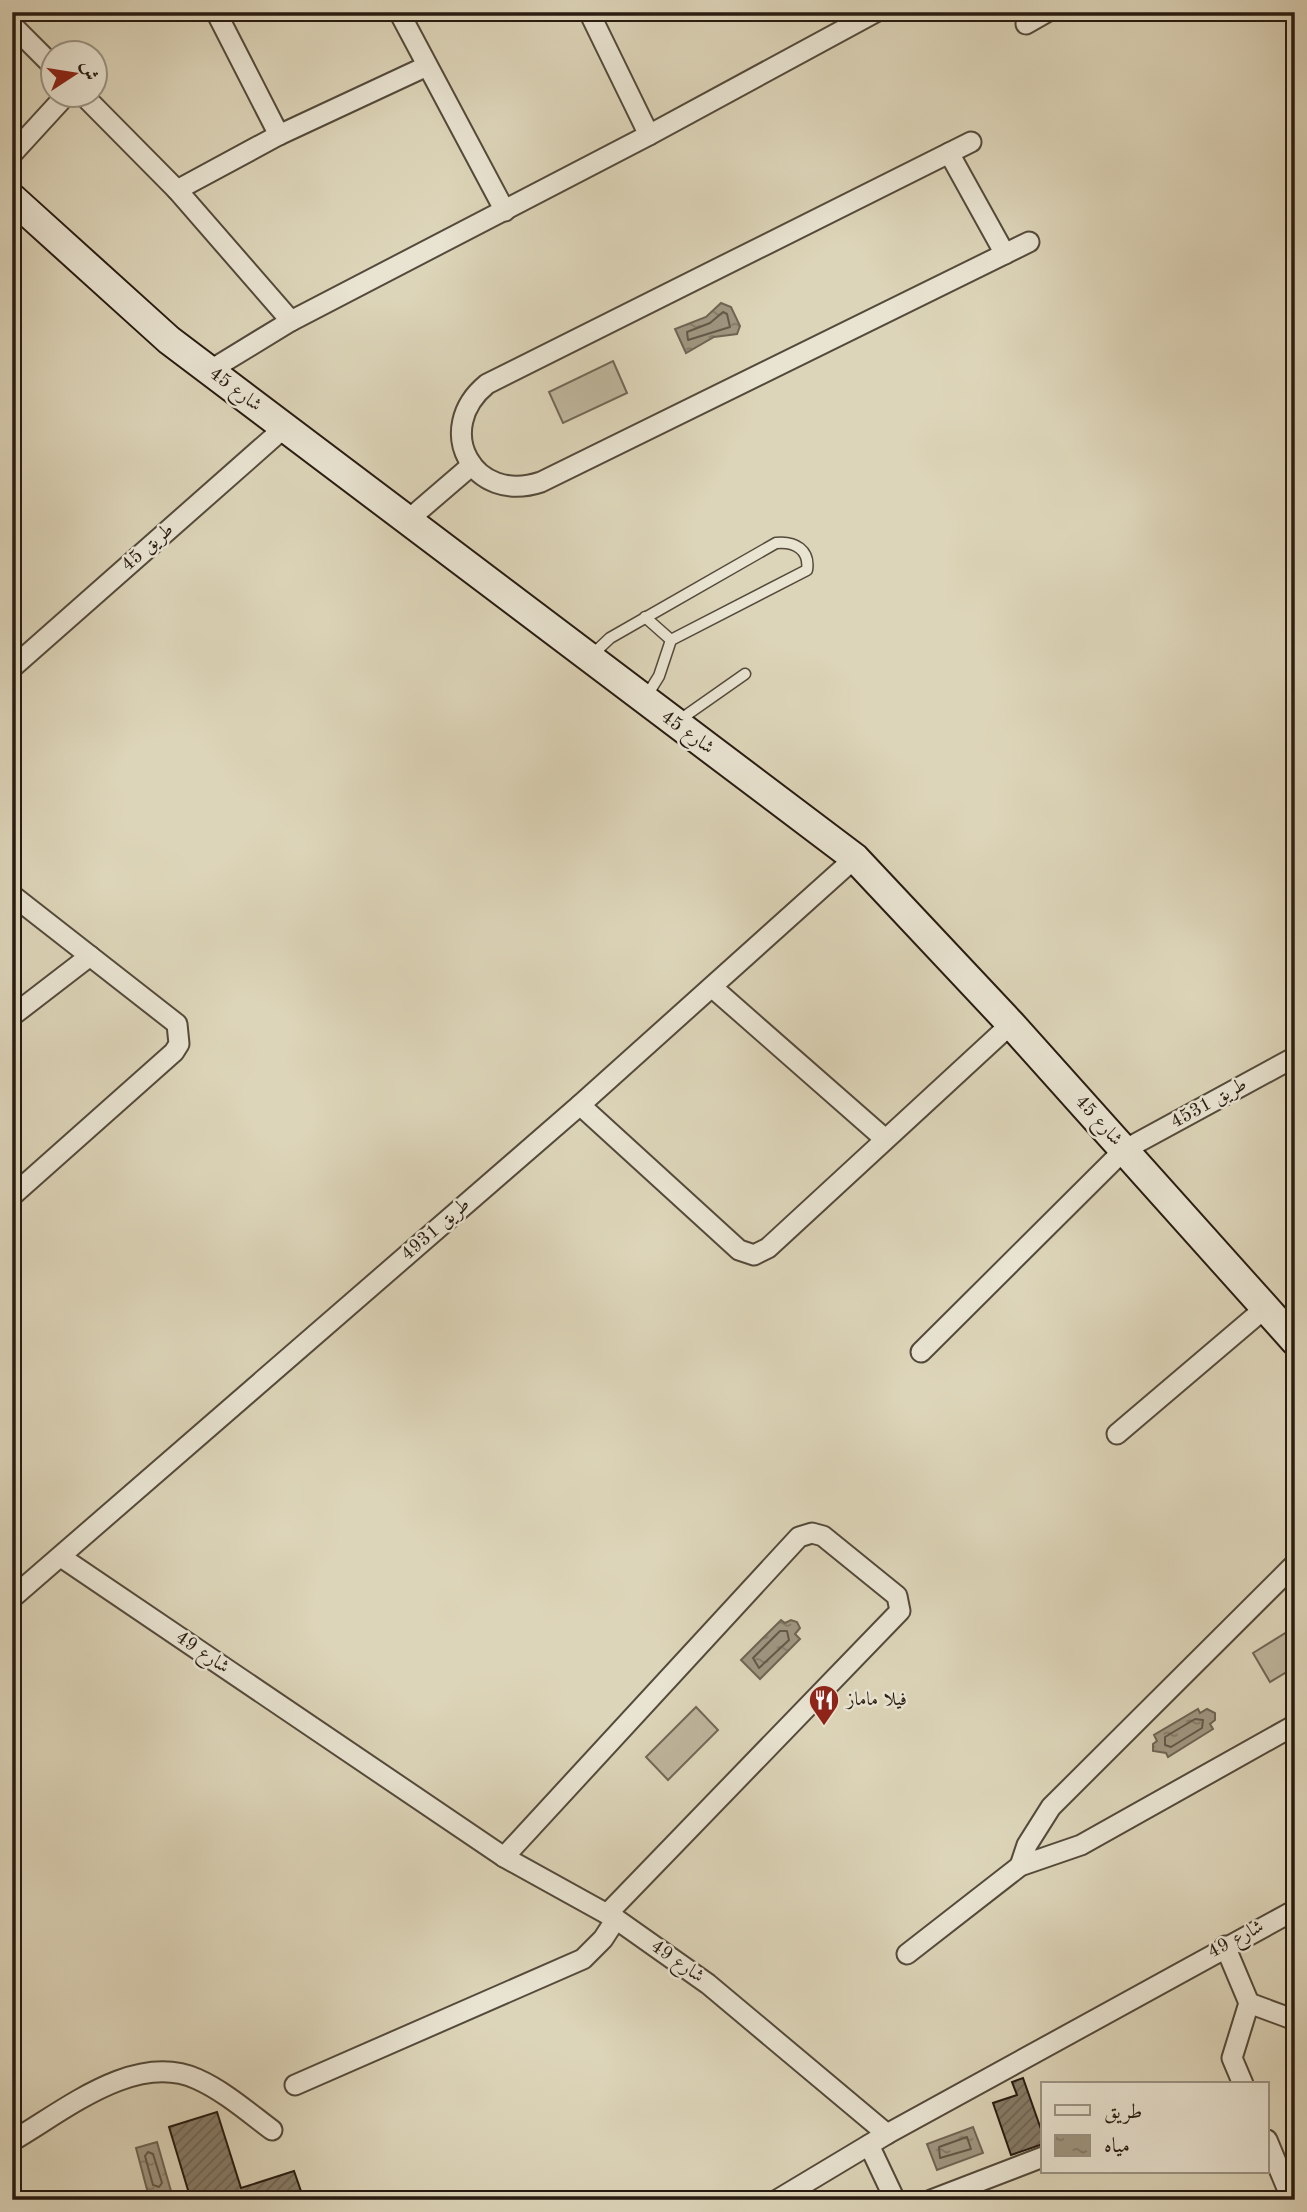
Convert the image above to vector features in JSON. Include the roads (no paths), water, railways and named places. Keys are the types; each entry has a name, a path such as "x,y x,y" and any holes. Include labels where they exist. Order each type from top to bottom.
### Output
{"street":[{"path":"216,12 279,135"},
{"path":"399,12 505,211"},
{"path":"589,12 649,135"},
{"path":"209,370 291,321 649,135 876,12"},
{"path":"1026,24 1046,12"},
{"path":"12,25 38,51"},
{"path":"177,190 279,135 427,66"},
{"path":"12,154 54,108"},
{"path":"96,108 177,190 291,321"},
{"path":"971,142 487,384 475,394 461,421 461,437 472,465 496,484 511,488 541,482 1029,242"},
{"path":"949,153 1005,254"},
{"name":"شارع 45","path":"12,198 150,324 644,701 855,858 1011,1024 1295,1341"},
{"name":"طريق 45","path":"12,668 284,428"},
{"path":"408,520 472,465"},
{"name":"طريق 4931","path":"12,1598 580,1105 855,858"},
{"path":"12,895 177,1024 179,1044 174,1052 12,1196"},
{"path":"12,1016 90,956"},
{"path":"713,988 885,1139"},
{"path":"580,1105 739,1250 754,1255 768,1248 1011,1024"},
{"name":"طريق 4531","path":"921,1352 1124,1150 1295,1057"},
{"path":"1117,1434 1264,1308"},
{"path":"295,2085 583,1959 603,1939 612,1916 900,1611 897,1596 823,1536 812,1533 799,1538 504,1857"},
{"name":"شارع 49","path":"61,1557 504,1857 612,1916 708,1984 887,2134 1225,1946 1295,1910"},
{"path":"1020,1866 1027,1844 1051,1807 1295,1564"},
{"path":"907,1954 1020,1866 1081,1845 1295,1725"},
{"path":"1225,1946 1249,2003 1232,2058 1242,2082"},
{"path":"1249,2003 1295,2020"},
{"path":"12,2141 121,2078 145,2072 170,2072 194,2077 216,2088 272,2130"},
{"path":"777,2200 887,2134"},
{"path":"1268,2142 1292,2200"},
{"path":"869,2145 895,2200"},
{"path":"931,2200 1041,2158"}],"lane":[{"path":"590,658 610,638 776,543 787,542 804,551 808,561 807,570 671,640 659,676 644,701"},
{"path":"645,617 671,640"},
{"path":"675,723 745,674"}],"water":[{"path":"721,303 731,307 740,326 737,334 714,337 686,353 675,329 706,317"},
{"path":"781,1620 785,1623 791,1620 797,1622 800,1628 795,1634 800,1639 760,1679 741,1660"},
{"path":"1198,1709 1200,1713 1207,1709 1215,1713 1215,1720 1210,1724 1213,1729 1168,1757 1166,1753 1153,1751 1153,1744 1157,1741 1154,1735"},
{"path":"973,2127 983,2153 937,2170 927,2144"},
{"path":"157,2142 171,2191 149,2197 136,2148"}],"place":[{"name":"فيلا ماماز","path":"824,1727"}]}
